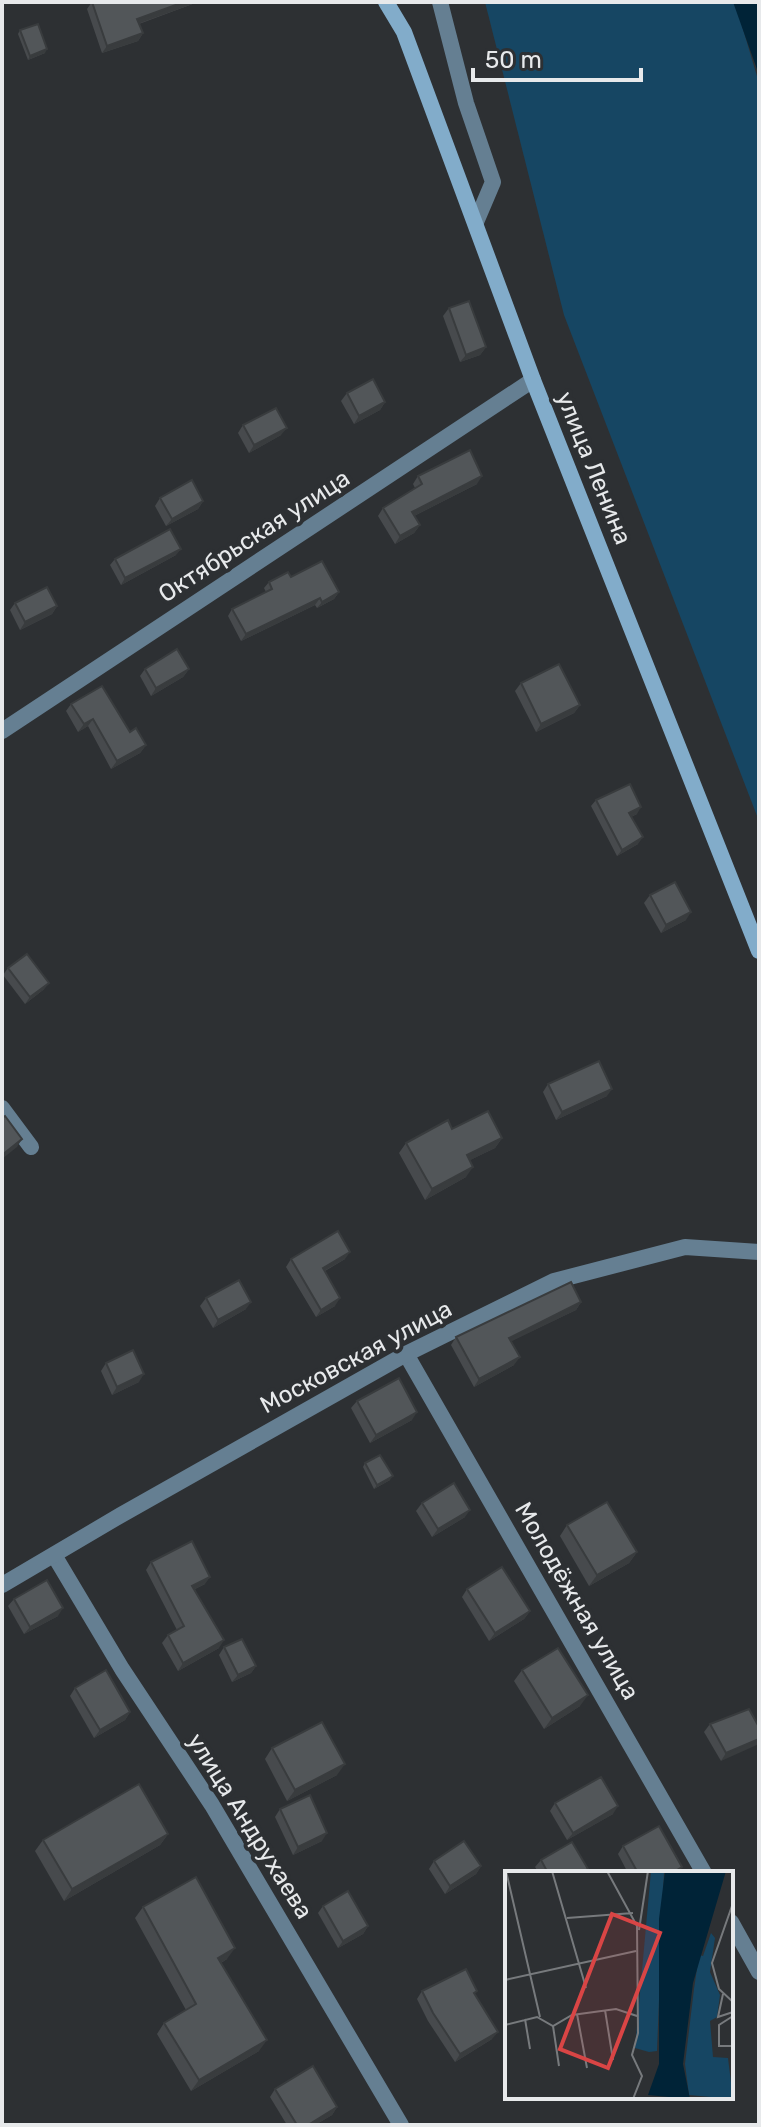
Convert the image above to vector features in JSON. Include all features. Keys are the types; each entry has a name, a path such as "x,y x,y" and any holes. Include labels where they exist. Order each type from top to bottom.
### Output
{"street":[{"name":"улица Ленина","path":"386,2 404,32 533,380 759,951"},
{"path":"440,2 466,103 493,182 476,222"},
{"name":"Октябрьская улица","path":"2,731 533,380"},
{"path":"2,1108 31,1147"},
{"name":"Московская улица","path":"2,1585 406,1354 554,1281 685,1247 759,1252"},
{"name":"Молодёжная улица","path":"406,1354 703,1871"},
{"name":"улица Андрухаева","path":"54,1555 122,1669 212,1805 401,2125"},
{"path":"733,1926 759,1972"}],"shaded area":[{"path":"485,2 735,2 759,83 759,821 564,315"},
{"path":"733,2 759,2 759,75"}],"building":[{"path":"92,2 184,2 137,19 143,33 107,46"},
{"path":"38,24 47,49 30,56 20,30"},
{"path":"469,301 486,347 466,355 449,308"},
{"path":"373,379 385,402 359,416 347,393"},
{"path":"276,408 287,428 254,445 243,425"},
{"path":"470,450 482,476 412,512 420,525 400,536 383,508 422,484 418,476"},
{"path":"192,480 203,501 172,519 160,498"},
{"path":"170,529 181,549 125,578 115,559"},
{"path":"322,561 339,592 246,634 232,609 272,589 269,582 288,572 291,577"},
{"path":"47,587 57,606 25,622 15,603"},
{"path":"177,649 189,669 156,688 145,669"},
{"path":"559,664 580,705 541,724 521,683"},
{"path":"102,686 130,732 136,728 146,745 117,761 93,719 84,724 71,704"},
{"path":"630,784 641,807 629,813 643,837 622,850 596,800"},
{"path":"675,882 691,912 666,925 650,895"},
{"path":"27,954 49,983 30,997 8,968"},
{"path":"599,1061 612,1089 562,1112 548,1084"},
{"path":"488,1111 502,1138 467,1155 473,1167 432,1189 406,1143 448,1120 452,1129"},
{"path":"5,1116 22,1139 2,1155 2,1118"},
{"path":"338,1231 350,1252 323,1268 340,1298 321,1310 291,1259"},
{"path":"239,1280 251,1302 218,1320 206,1298"},
{"path":"571,1282 581,1302 509,1338 520,1357 479,1379 456,1337"},
{"path":"133,1350 144,1374 117,1387 106,1363"},
{"path":"399,1378 417,1412 376,1435 357,1401"},
{"path":"380,1455 393,1476 377,1485 365,1463"},
{"path":"454,1483 470,1510 438,1529 422,1503"},
{"path":"607,1502 637,1552 597,1575 567,1525"},
{"path":"192,1541 210,1577 192,1586 224,1640 183,1663 168,1635 184,1626 151,1562"},
{"path":"502,1567 530,1611 495,1633 467,1589"},
{"path":"47,1580 63,1608 30,1627 14,1599"},
{"path":"242,1639 256,1666 238,1675 224,1647"},
{"path":"558,1648 588,1695 552,1718 522,1670"},
{"path":"106,1670 130,1712 100,1730 75,1688"},
{"path":"749,1709 759,1727 759,1739 726,1753 710,1724"},
{"path":"322,1722 345,1764 295,1790 272,1748"},
{"path":"601,1777 618,1806 573,1833 555,1803"},
{"path":"139,1784 168,1834 72,1889 43,1840"},
{"path":"310,1795 327,1833 298,1847 280,1809"},
{"path":"659,1826 682,1867 675,1871 637,1871 623,1846"},
{"path":"464,1841 481,1866 450,1886 434,1861"},
{"path":"572,1842 588,1869 547,1871 541,1860"},
{"path":"196,1877 235,1948 218,1958 267,2040 199,2080 164,2023 196,2004 143,1907"},
{"path":"348,1891 368,1926 343,1941 323,1906"},
{"path":"466,1969 477,1991 474,1993 498,2032 460,2054 422,1991"},
{"path":"313,2066 337,2107 308,2125 297,2125 275,2089"}]}
